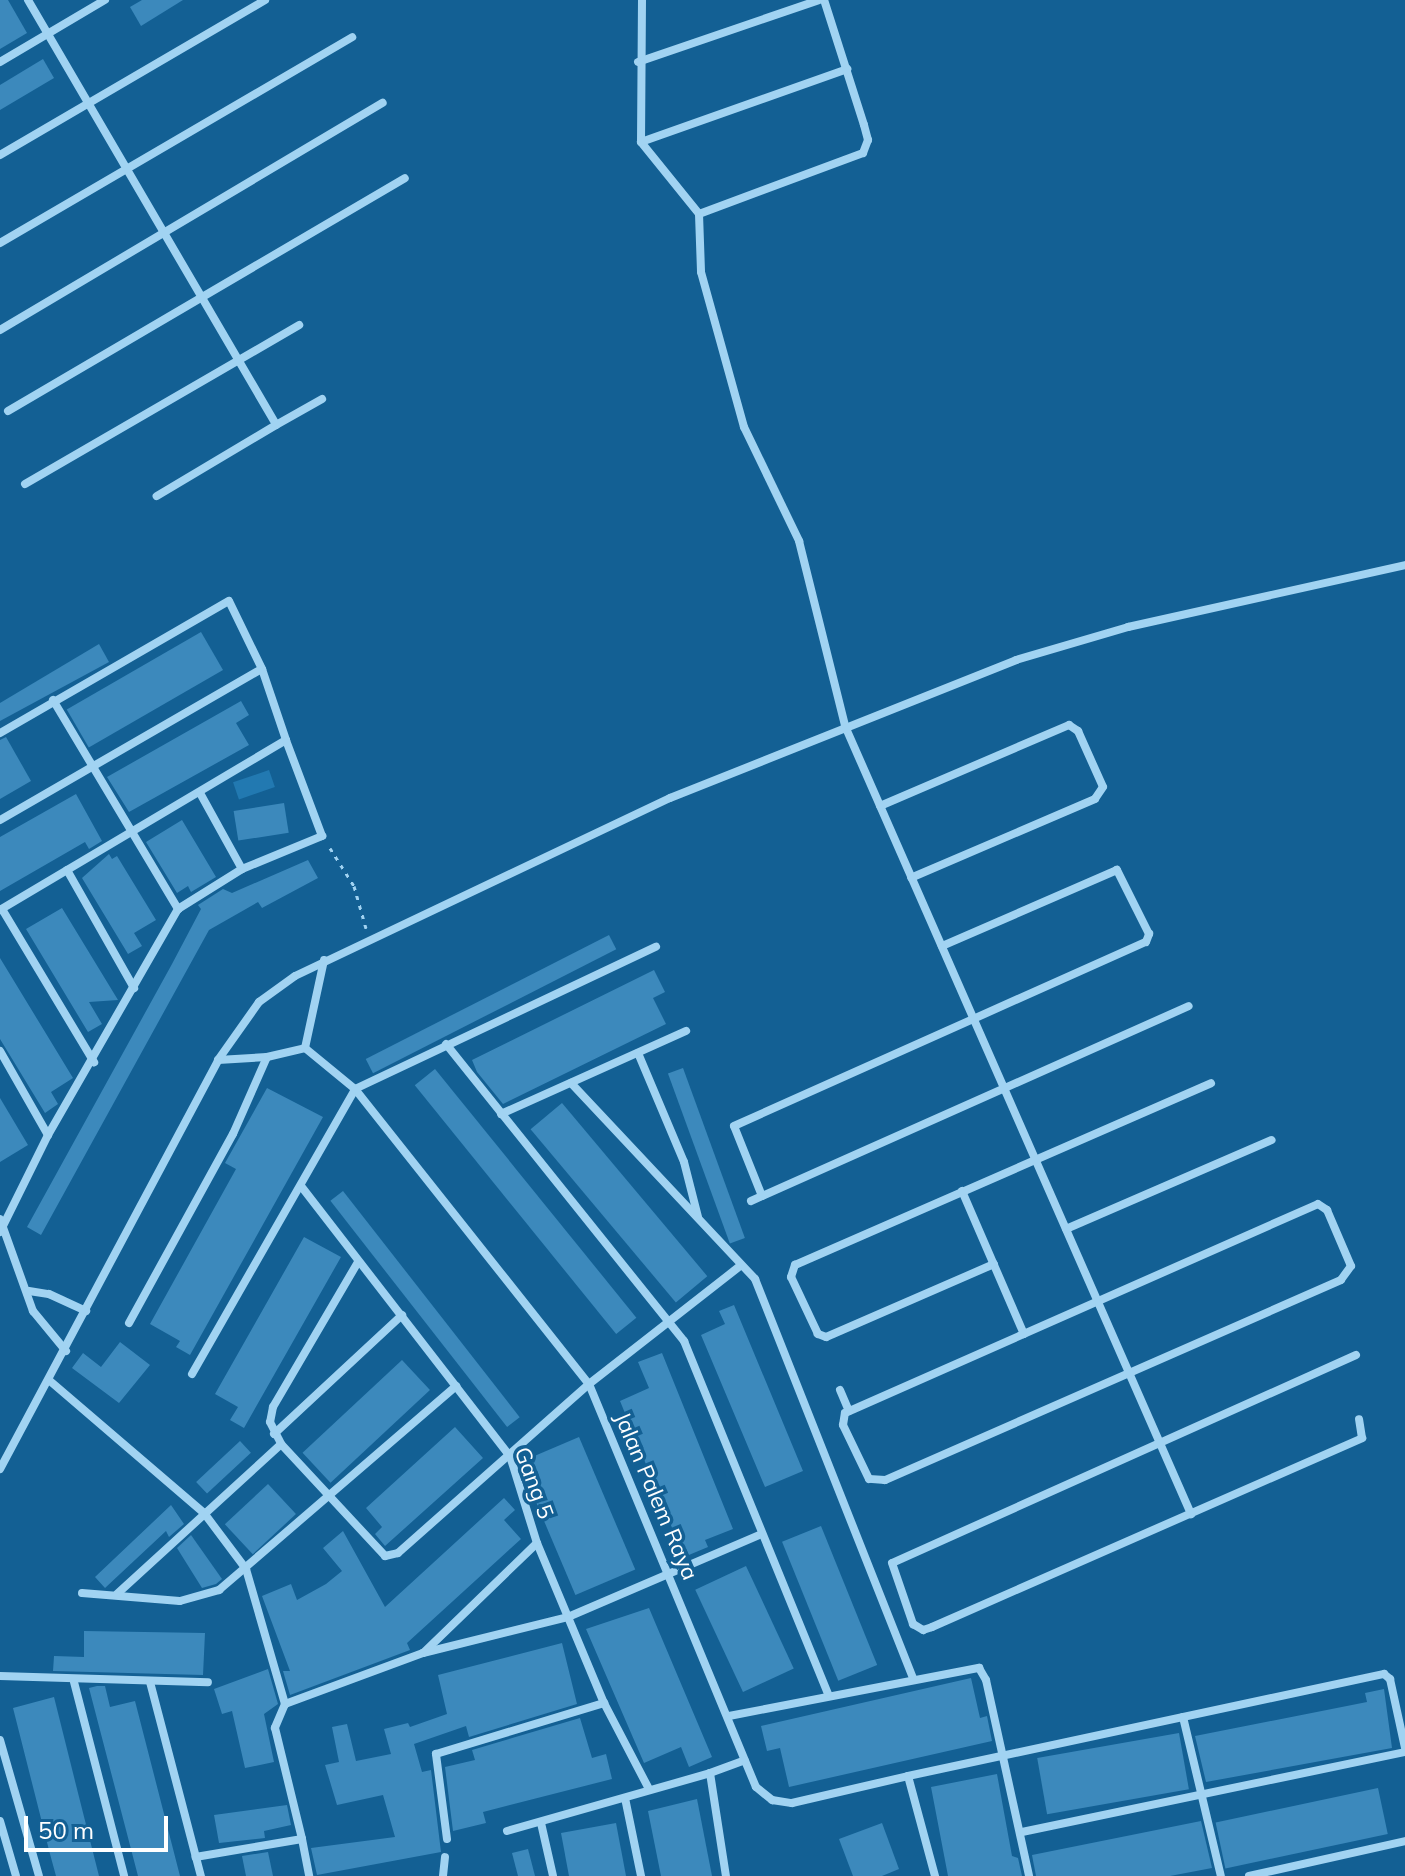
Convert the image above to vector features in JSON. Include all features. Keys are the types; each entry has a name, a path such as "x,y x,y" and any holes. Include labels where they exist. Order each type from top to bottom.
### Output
{"street":[{"path":"28,0 276,425"},
{"path":"0,62 105,0"},
{"path":"0,155 265,0"},
{"path":"642,0 638,62 641,142 699,214 701,272 744,427 799,541 845,726 1191,1514"},
{"path":"638,62 821,0 847,69 868,140 863,153 699,214"},
{"path":"0,243 352,37"},
{"path":"641,142 847,69"},
{"path":"0,330 383,103"},
{"path":"8,411 405,178"},
{"path":"25,484 299,325"},
{"path":"157,496 322,399"},
{"path":"0,1469 66,1351 218,1060 259,1002 324,960 670,798 845,726 1075,640 1405,565"},
{"path":"0,733 229,601 262,669 322,836 242,869 178,909 94,1062 48,1135 1,1226 40,1322 66,1351"},
{"path":"0,820 262,669"},
{"path":"53,700 178,909"},
{"path":"880,806 1069,725 1078,731 1103,787 1095,799 911,878"},
{"path":"94,1062 1,910 286,740"},
{"path":"200,793 242,869"},
{"path":"67,870 134,988"},
{"path":"762,1196 734,1126 1150,939 1128,884 1117,870 942,946"},
{"path":"192,1374 355,1089 656,947"},
{"path":"218,1060 267,1057 305,1048 324,960"},
{"path":"751,1201 1189,1006"},
{"path":"501,1114 686,1031"},
{"path":"446,1044 671,1324 700,1376 829,1696"},
{"name":"Jalan Palem Raya","path":"305,1048 355,1089 589,1384 756,1787 782,1803 1384,1674 1390,1679 1405,1750"},
{"path":"0,1051 48,1135"},
{"path":"638,1053 684,1162 698,1218"},
{"path":"129,1323 233,1134 267,1057"},
{"path":"571,1083 698,1218 739,1267 755,1279 913,1678"},
{"path":"994,1264 826,1337 818,1334 791,1277 795,1265 1211,1083"},
{"path":"1066,1229 1272,1140"},
{"name":"Gang 5","path":"301,1186 510,1456 537,1543 604,1703 648,1787"},
{"path":"962,1191 1024,1334"},
{"path":"1318,1204 1327,1210 1351,1266 1348,1275 875,1482 843,1425 849,1411 1098,1302 1318,1204"},
{"path":"358,1262 273,1407 274,1434 379,1552 392,1556 589,1384 671,1324 739,1267"},
{"path":"29,1291 49,1294 86,1311"},
{"path":"274,1434 402,1315"},
{"path":"1356,1355 892,1563 913,1624 923,1630 932,1627 1362,1438 1359,1419"},
{"path":"50,1381 204,1513 246,1569 285,1704 275,1734 309,1876"},
{"path":"82,1593 194,1600 230,1584 329,1493 456,1386"},
{"path":"840,1390 849,1411"},
{"path":"117,1594 281,1444"},
{"path":"285,1704 423,1653 568,1617 762,1534"},
{"path":"423,1653 537,1543"},
{"path":"729,1716 913,1678 979,1668 1022,1832 1029,1876"},
{"path":"0,1676 74,1682 208,1682"},
{"path":"74,1682 124,1876"},
{"path":"150,1682 201,1876"},
{"path":"447,1839 436,1754 604,1703"},
{"path":"1183,1717 1205,1793 1221,1876"},
{"path":"0,1740 39,1876"},
{"path":"1022,1832 1405,1750"},
{"path":"507,1831 625,1798 648,1787 710,1773 745,1760"},
{"path":"710,1773 726,1876"},
{"path":"908,1776 935,1876"},
{"path":"625,1798 641,1876"},
{"path":"0,1821 16,1876"},
{"path":"541,1823 553,1876"},
{"path":"196,1857 302,1839"},
{"path":"1249,1876 1405,1841"},
{"path":"443,1876 445,1857"}],"path":[{"path":"322,836 354,886 369,940"}],"shaded area":[{"path":"269,770 275,787 239,799 233,782"}],"building":[{"path":"0,0 8,0 27,33 0,49"},
{"path":"142,0 183,0 141,26 130,7"},
{"path":"43,59 54,78 0,110 0,85"},
{"path":"201,632 223,670 89,748 67,710"},
{"path":"99,644 109,662 0,721 0,703"},
{"path":"241,701 249,715 236,723 249,745 129,812 107,777"},
{"path":"6,737 31,781 0,799 0,740"},
{"path":"76,794 102,841 89,849 85,842 0,891 0,837"},
{"path":"284,803 289,833 238,841 234,811"},
{"path":"182,820 216,877 191,892 188,886 177,893 146,842"},
{"path":"109,854 112,859 117,856 156,920 134,933 142,946 128,954 82,878"},
{"path":"308,860 318,878 262,908 258,902 209,930 41,1235 27,1227 172,964 201,909 198,905 223,889 232,893"},
{"path":"62,908 118,1000 89,1002 102,1024 88,1032 26,929"},
{"path":"609,935 616,949 373,1073 366,1059"},
{"path":"0,958 73,1078 51,1092 58,1104 45,1113 0,1039"},
{"path":"654,970 665,992 653,998 666,1024 503,1104 477,1072 472,1060"},
{"path":"683,1068 745,1238 730,1244 668,1073"},
{"path":"435,1069 636,1318 616,1334 415,1085"},
{"path":"267,1088 323,1117 190,1355 176,1347 180,1341 150,1324 236,1169 225,1163"},
{"path":"0,1098 28,1145 0,1162"},
{"path":"562,1103 707,1276 676,1302 531,1129"},
{"path":"343,1191 520,1417 507,1427 330,1201"},
{"path":"304,1237 341,1257 244,1428 230,1420 238,1407 215,1394"},
{"path":"734,1305 803,1471 765,1487 701,1335 725,1324 719,1311"},
{"path":"120,1342 150,1365 119,1403 72,1368 83,1353 101,1367"},
{"path":"662,1353 733,1529 705,1540 708,1547 684,1557 620,1401 649,1388 638,1362"},
{"path":"402,1360 430,1390 330,1483 303,1453"},
{"path":"455,1427 483,1458 385,1546 375,1534 382,1527 366,1508"},
{"path":"579,1437 635,1570 575,1595 519,1462"},
{"path":"240,1441 251,1453 207,1494 196,1482"},
{"path":"268,1484 296,1514 253,1554 225,1524"},
{"path":"504,1498 515,1510 504,1520 521,1539 407,1643 410,1650 290,1695 283,1671 290,1671 262,1596 291,1584 297,1600 326,1584 342,1571 323,1548 343,1531 385,1607"},
{"path":"171,1505 184,1524 169,1537 166,1531 105,1588 95,1577"},
{"path":"821,1526 877,1665 838,1681 782,1542"},
{"path":"191,1535 222,1579 216,1584 202,1588 177,1548"},
{"path":"746,1566 794,1668 743,1692 695,1590"},
{"path":"649,1608 712,1757 689,1767 681,1747 644,1763 586,1629"},
{"path":"84,1631 205,1633 203,1675 53,1671 54,1656 84,1657"},
{"path":"562,1643 577,1704 469,1737 466,1726 414,1744 422,1772 431,1770 441,1852 317,1875 311,1848 395,1837 383,1795 337,1805 325,1765 339,1762 332,1727 347,1724 356,1761 391,1754 384,1729 408,1723 410,1727 447,1714 438,1675"},
{"path":"268,1669 278,1704 264,1714 274,1762 245,1768 232,1711 222,1714 214,1689"},
{"path":"971,1678 980,1718 987,1716 992,1741 789,1787 780,1748 767,1751 761,1726"},
{"path":"105,1686 110,1707 135,1701 180,1876 138,1876 89,1688"},
{"path":"1384,1689 1392,1748 1206,1782 1195,1736 1367,1702 1365,1693"},
{"path":"54,1697 99,1876 56,1876 13,1708"},
{"path":"580,1718 592,1758 606,1754 612,1779 483,1812 486,1823 453,1831 445,1767 475,1760 472,1750"},
{"path":"1179,1733 1189,1789 1047,1814 1037,1758"},
{"path":"997,1774 1012,1856 1018,1858 1022,1876 948,1876 931,1787"},
{"path":"1378,1788 1388,1834 1225,1868 1216,1823"},
{"path":"697,1799 712,1876 661,1876 648,1811"},
{"path":"287,1805 291,1825 264,1831 265,1838 219,1843 214,1815"},
{"path":"1201,1821 1212,1868 1170,1876 1036,1876 1032,1855"},
{"path":"616,1823 626,1876 569,1876 561,1833"},
{"path":"882,1823 899,1869 882,1876 853,1876 839,1839"},
{"path":"528,1849 535,1876 518,1876 512,1853"},
{"path":"268,1852 273,1876 246,1876 242,1856"}]}
